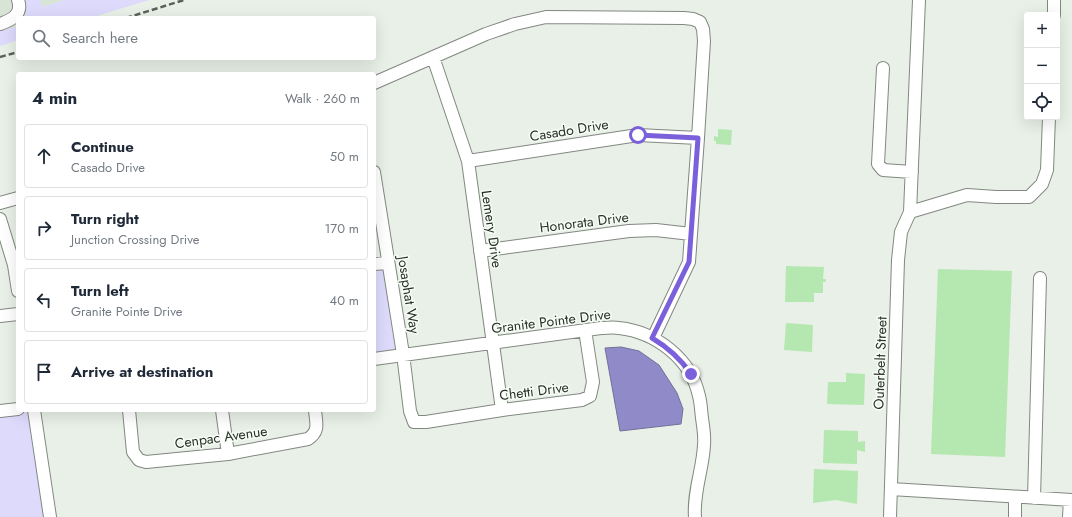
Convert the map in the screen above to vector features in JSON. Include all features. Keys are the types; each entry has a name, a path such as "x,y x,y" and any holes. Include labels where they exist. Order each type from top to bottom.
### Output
{"street":[{"path":"0,24 15,17 20,5 18,0"},
{"path":"919,0 910,212 967,195 1029,197 1042,184 1047,170 1049,120"},
{"path":"1054,0 1054,12"},
{"path":"376,82 486,34 515,24 546,17 684,18 693,19 700,22 703,29 704,41 689,262 652,338"},
{"name":"Lemery Drive","path":"433,57 468,161 502,410"},
{"path":"883,68 878,164 883,170 912,172"},
{"name":"Casado Drive","path":"468,161 638,135 698,138"},
{"name":"Josaphat Way","path":"376,185 403,354 410,411 414,422"},
{"path":"0,203 16,199"},
{"name":"Outerbelt Street","path":"890,517 898,260 901,232 910,212"},
{"path":"0,219 14,265 16,278"},
{"name":"Honorata Drive","path":"480,251 629,231 656,230 691,234"},
{"path":"376,264 388,263"},
{"path":"1034,498 1040,278"},
{"path":"0,316 16,314"},
{"name":"Granite Pointe Drive","path":"376,359 585,330 618,328 636,331 652,338 667,347 680,359 691,374 699,396 704,445 695,497 695,517"},
{"name":"Chetti Drive","path":"414,422 426,422 502,410 582,400 590,396 593,382 585,330"},
{"path":"0,411 16,409"},
{"path":"34,412 50,517"},
{"name":"Cenpac Avenue","path":"128,412 133,452 139,460 146,462 228,454 308,439 315,434 317,425 315,412"},
{"path":"222,412 228,454"},
{"path":"891,489 1071,500 1069,517"},
{"path":"1015,517 1016,497"}],"shaded area":[{"path":"0,0 23,0 26,16 16,16 16,27 0,31"},
{"path":"23,0 40,0 43,7 64,0 149,0 97,16 26,16"},
{"path":"40,0 64,0 43,7"},
{"path":"16,27 16,41 0,46 0,31"},
{"path":"388,263 403,354 376,359 376,264"},
{"path":"621,347 639,351 659,365 677,393 683,409 681,424 620,431 605,348"},
{"path":"16,410 16,412 34,412 49,517 0,517 0,411"}],"building":[{"path":"718,129 732,130 731,145 716,144 716,141 714,141 714,136 718,137"},
{"path":"786,266 824,267 823,279 826,279 826,282 823,282 823,293 814,293 814,302 785,302"},
{"path":"938,269 1012,271 1005,457 931,454"},
{"path":"786,323 813,325 812,352 784,350"},
{"path":"846,373 865,374 864,405 827,404 828,382 846,382"},
{"path":"824,430 858,431 858,442 865,441 865,452 857,450 857,464 823,463"},
{"path":"814,469 858,471 857,504 836,500 813,503"}],"railway":[{"path":"132,16 184,0"},
{"path":"0,57 16,53"}],"route":[{"path":"638,135 698,138 689,262 652,338 667,347 680,359 691,374"}]}
